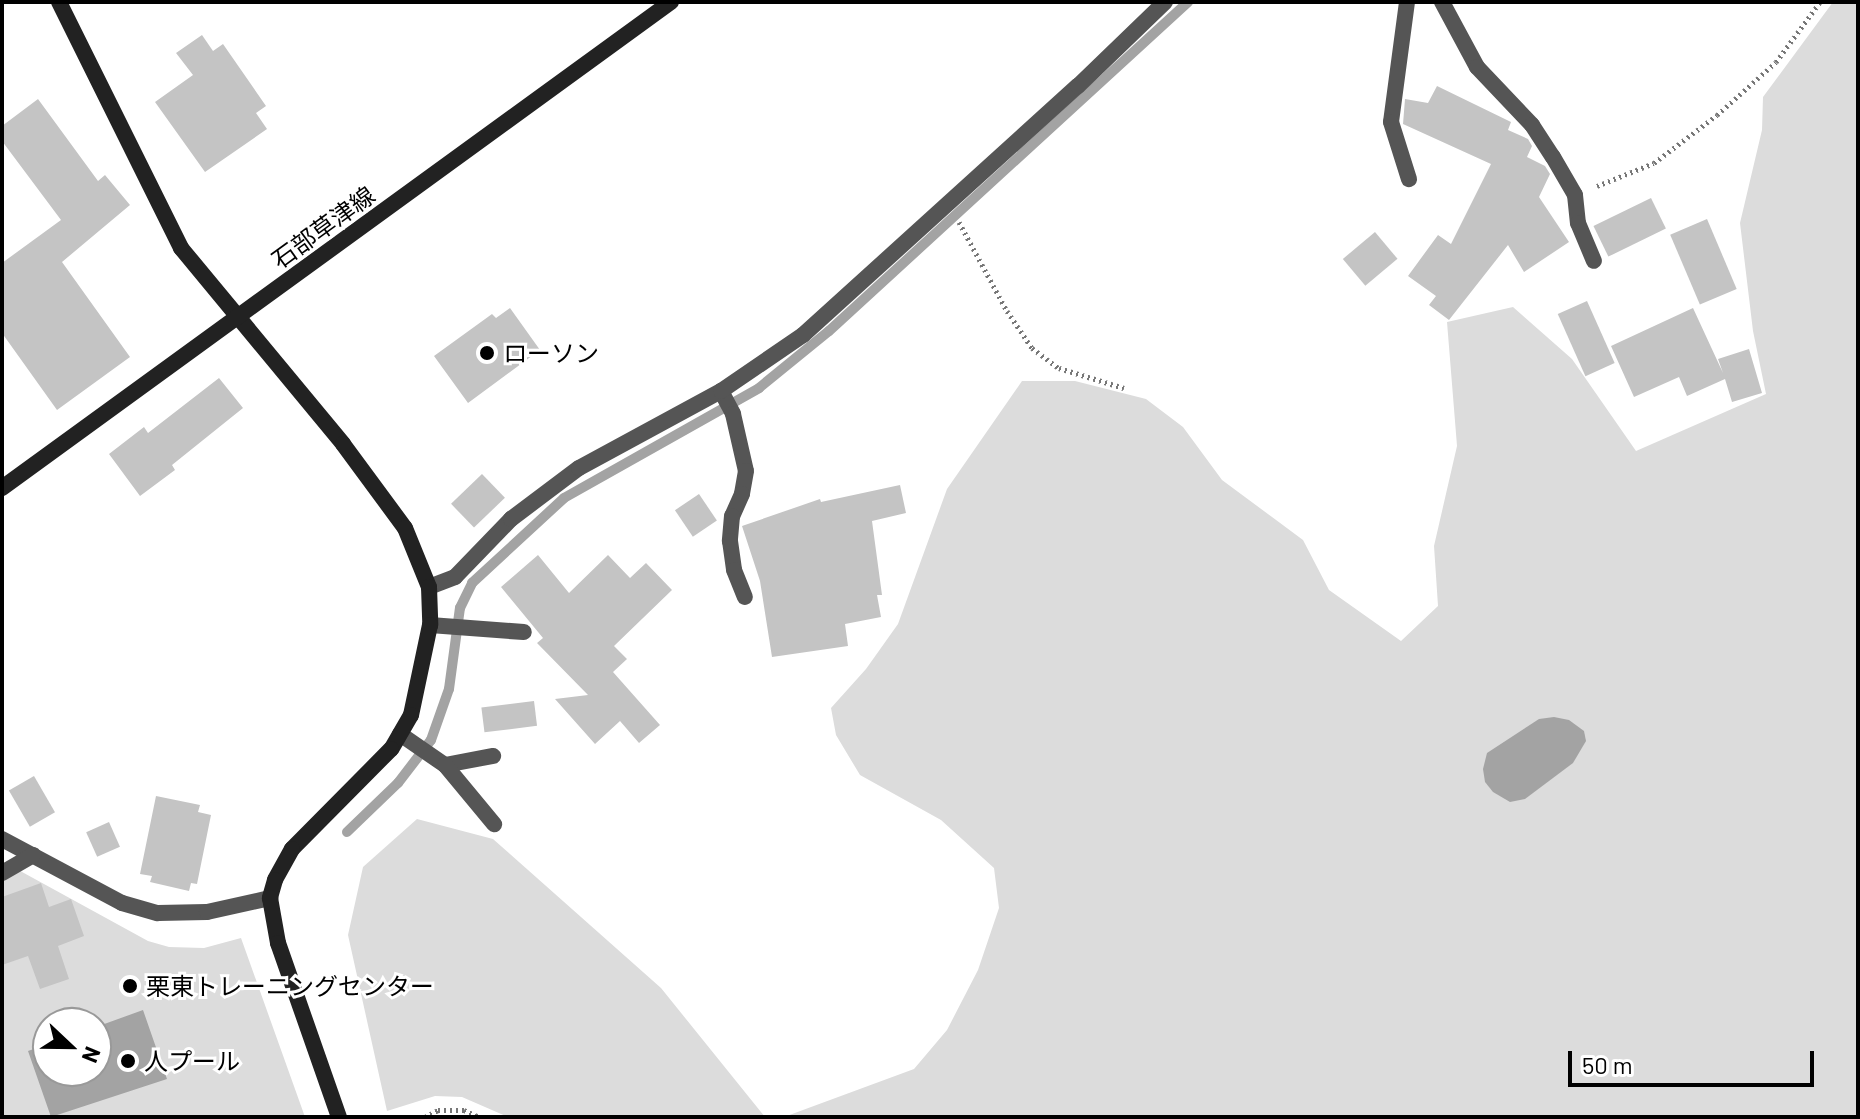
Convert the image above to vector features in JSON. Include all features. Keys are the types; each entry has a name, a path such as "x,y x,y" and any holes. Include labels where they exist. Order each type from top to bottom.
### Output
{"street":[{"path":"59,2 181,248 343,444 405,528 429,587 430,625 411,715 391,749 292,849 275,880 270,898 278,943 339,1117"},
{"name":"石部草津線","path":"2,488 671,2"},
{"path":"429,587 455,577 511,519 579,468 726,401 1078,86 1165,2"},
{"path":"1407,2 1391,122 1409,179"},
{"path":"1442,2 1477,67 1532,125 1575,195 1578,223 1594,261"},
{"path":"726,401 746,471 742,494 732,516 730,541 734,570 745,597"},
{"path":"430,625 524,632"},
{"path":"400,734 432,756 494,824"},
{"path":"432,756 493,756"},
{"path":"2,839 122,903 158,913 207,912 270,898"},
{"path":"2,873 33,855"}],"path":[{"path":"1575,195 1654,163 1717,115 1776,62 1820,2"},
{"path":"960,223 1007,311 1032,348 1059,368 1124,388"},
{"path":"425,1117 438,1110 464,1110 480,1117"}],"shaded area":[{"path":"1833,2 1858,2 1858,1117 784,1117 914,1069 947,1030 978,970 999,908 994,868 941,820 860,775 836,735 831,708 866,669 898,624 947,489 1022,381 1075,381 1146,399 1183,427 1222,480 1303,540 1329,590 1401,641 1438,606 1434,546 1457,446 1447,322 1513,307 1572,359 1636,451 1766,394 1753,331 1740,223 1762,130 1763,97"},
{"path":"1554,717 1569,720 1584,731 1586,741 1573,763 1525,799 1510,802 1493,792 1485,782 1483,769 1487,753 1539,719"},
{"path":"417,819 493,839 661,988 765,1117 508,1117 462,1097 435,1096 387,1111 348,935 363,867"},
{"name":"栗東トレーニングセンター","path":"2,861 148,941 169,947 204,948 241,938 305,1117 2,1117"},
{"name":"人プール","path":"143,1010 167,1079 51,1117 41,1087 112,1087 112,1021"}],"building":[{"path":"202,35 213,51 223,44 266,106 256,113 267,129 205,172 155,102 193,75 176,53"},
{"path":"1437,86 1511,122 1508,130 1528,139 1532,146 1527,157 1545,166 1550,174 1539,197 1569,242 1524,272 1508,245 1449,320 1429,305 1436,296 1408,276 1438,235 1451,244 1491,164 1403,124 1405,99 1428,103"},
{"path":"38,99 98,181 105,175 130,205 62,262 130,357 57,410 2,333 2,263 61,220 2,141 2,126"},
{"path":"1651,198 1666,229 1608,257 1593,226"},
{"path":"1707,219 1737,289 1700,305 1670,235"},
{"path":"1375,232 1397,259 1365,286 1343,259"},
{"path":"1587,301 1615,363 1585,376 1558,314"},
{"name":"ローソン","path":"510,308 540,350 468,403 434,356 492,314 496,318"},
{"path":"1693,308 1723,373 1718,359 1749,349 1762,393 1732,402 1725,379 1687,396 1679,377 1634,397 1611,346"},
{"path":"219,378 243,408 172,465 175,470 140,496 109,454 144,427 148,433"},
{"path":"482,474 505,498 474,528 451,504"},
{"path":"900,485 906,513 872,521 882,595 877,595 881,617 845,624 848,646 772,657 760,581 742,526 820,499 821,502"},
{"path":"699,494 717,521 693,537 675,510"},
{"path":"538,555 569,593 608,555 630,578 646,563 672,590 614,646 627,659 613,672 660,725 639,743 620,721 595,744 555,699 588,695 537,643 543,638 501,587"},
{"path":"534,701 537,726 484,732 481,707"},
{"path":"34,776 55,812 30,827 9,790"},
{"path":"156,796 200,805 198,812 211,815 197,884 191,883 189,891 150,882 152,876 140,874"},
{"path":"109,822 120,847 97,857 86,832"},
{"path":"41,883 49,907 71,899 84,936 58,946 69,979 40,989 28,956 2,965 2,897"}],"waterway":[{"path":"347,832 398,783 431,740 449,689 460,608 472,583 564,498 759,388 829,331 1188,2"}],"place":[{"name":"ローソン","path":"487,353"},
{"name":"栗東トレーニングセンター","path":"130,986"},
{"name":"人プール","path":"128,1061"}]}
